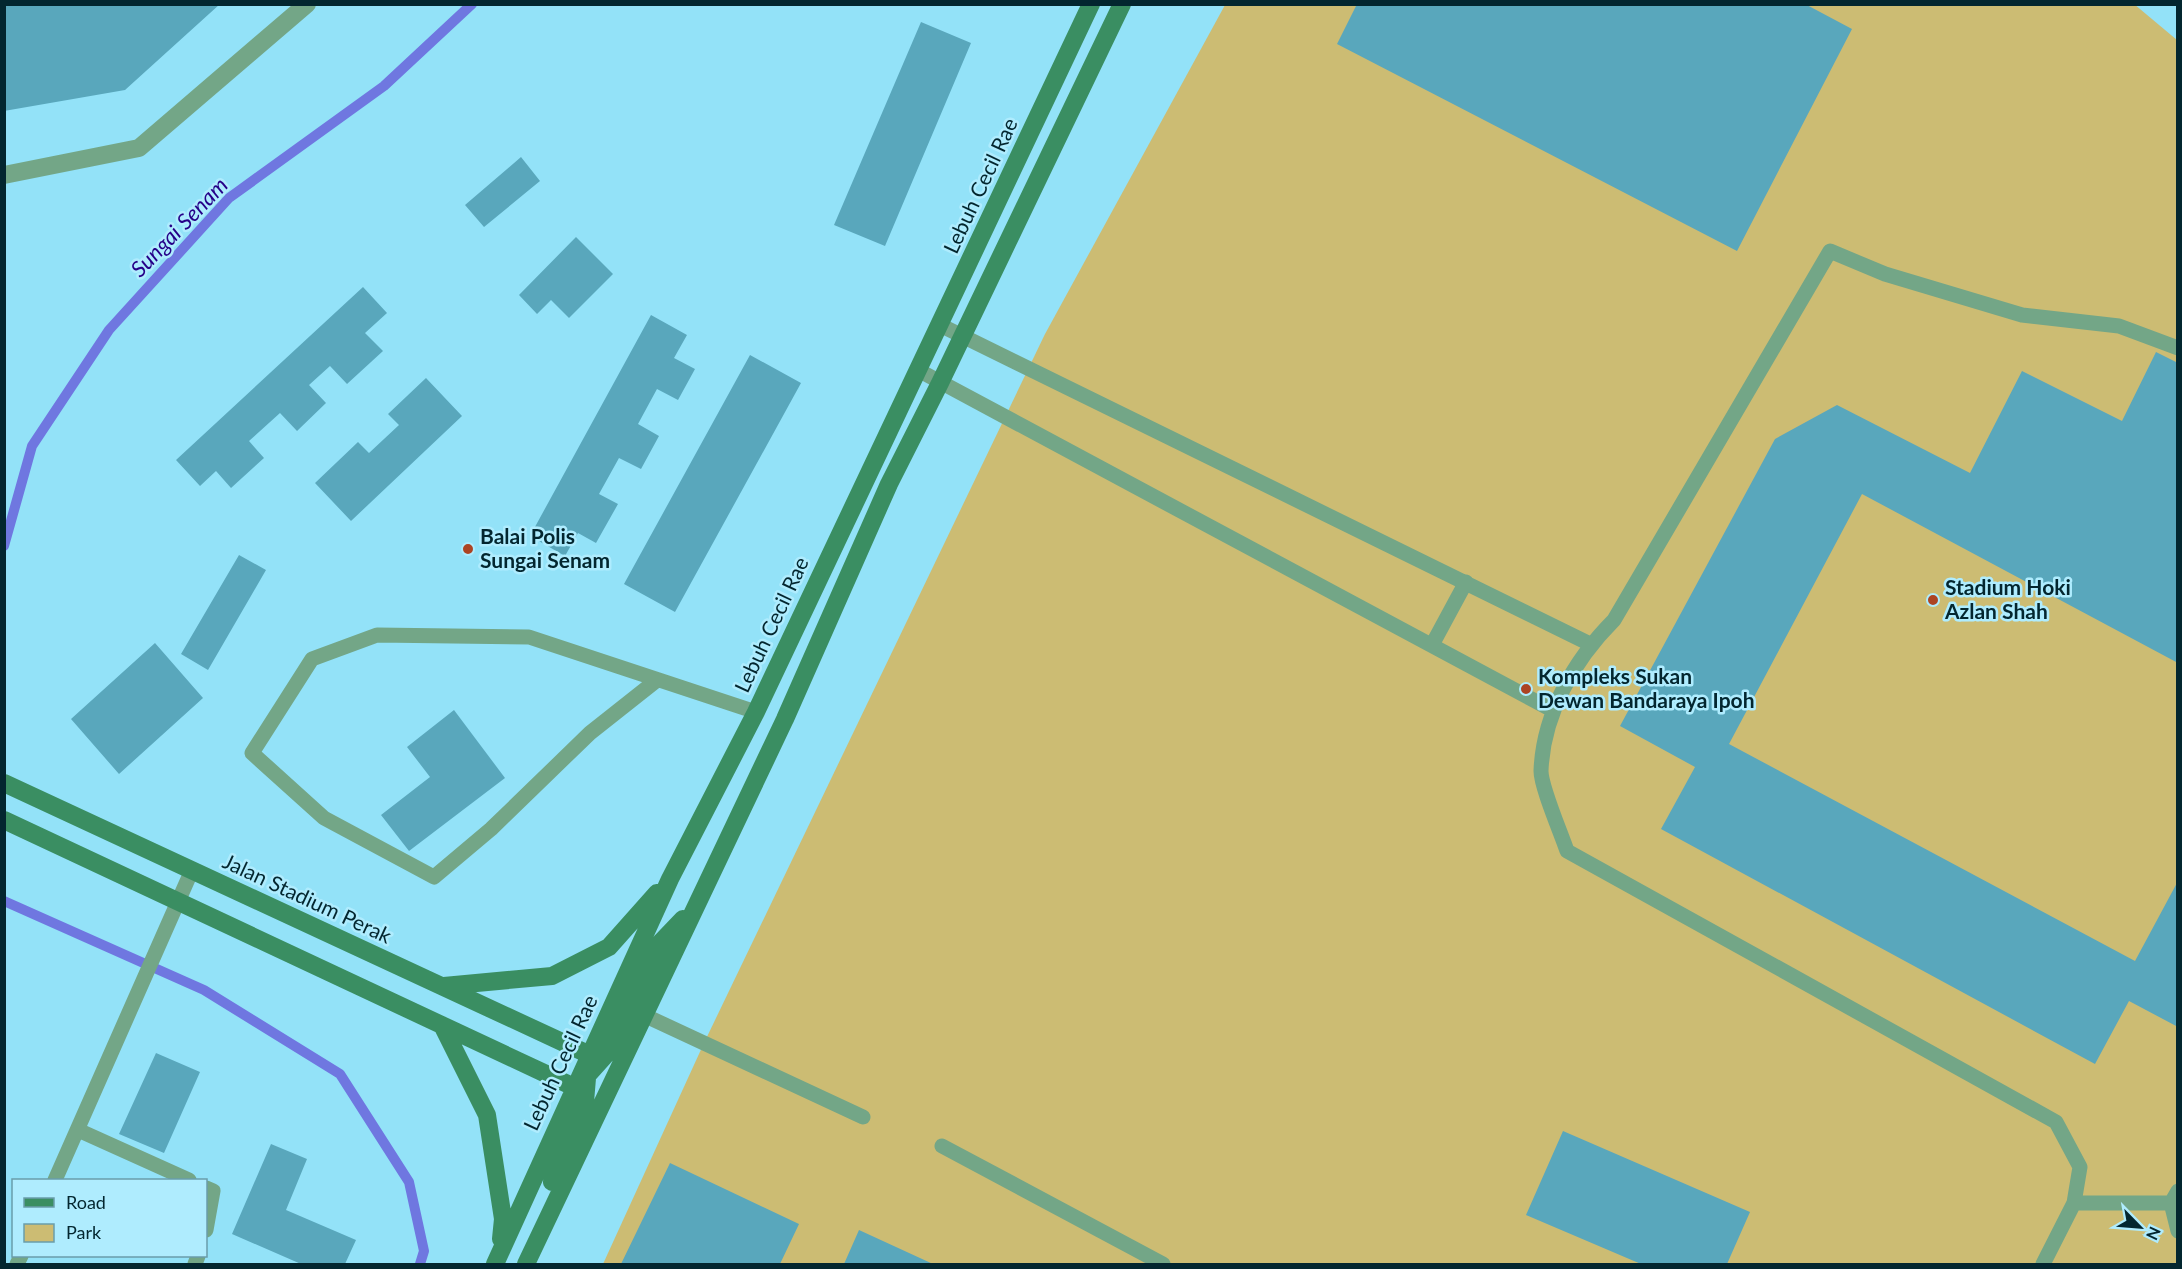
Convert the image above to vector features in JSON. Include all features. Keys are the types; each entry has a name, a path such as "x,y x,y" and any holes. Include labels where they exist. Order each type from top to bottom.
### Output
{"street":[{"path":"4,175 139,148 307,4"},
{"path":"525,1264 636,1011 661,942 692,909 785,719 889,484 1122,4"},
{"name":"Lebuh Cecil Rae","path":"498,1259 581,1081 590,1055 670,879 756,712 1091,5"},
{"name":"Jalan Stadium Perak","path":"4,783 590,1055"},
{"path":"4,820 176,907 442,1025 581,1081"},
{"path":"442,987 552,976 609,947 670,879"},
{"path":"581,1081 611,1049 636,1011"},
{"path":"442,1025 487,1115 503,1219 498,1259"},
{"path":"525,1264 547,1194 585,1102 581,1081"}],"lane":[{"path":"2043,1264 2074,1203 2080,1167 2056,1122 1567,851 1541,773 1552,710 1590,644 1614,620 1830,251 1885,274 2022,315 2119,326 2178,348"},
{"path":"940,325 1590,644"},
{"path":"918,370 1552,710"},
{"path":"1432,645 1467,582"},
{"path":"657,680 590,733 491,829 434,877 324,818 252,753 312,659 377,635 529,637 756,712"},
{"path":"55,1179 192,870"},
{"path":"636,1011 863,1117"},
{"path":"78,1130 187,1179"},
{"path":"942,1146 1163,1264"},
{"path":"207,1188 213,1191 207,1224"},
{"path":"2074,1203 2174,1197 2178,1231"}],"green space":[{"name":"Kompleks Sukan Dewan Bandaraya Ipoh","path":"2134,4 2177,40 2177,1264 603,1264 704,1043 1045,334 1225,5"}],"building":[{"path":"4,4 220,4 125,90 4,111"},
{"path":"1357,4 1805,4 1852,29 1737,251 1337,44"},
{"path":"921,22 971,43 885,246 834,225"},
{"path":"521,157 540,181 484,227 465,205"},
{"path":"576,237 613,274 569,318 551,300 537,314 519,295"},
{"path":"363,287 387,313 365,333 383,351 347,384 330,366 309,385 326,403 297,431 280,413 249,441 264,458 231,488 216,471 200,486 176,460"},
{"path":"651,315 687,335 674,358 695,369 678,400 657,389 638,424 659,436 641,469 619,458 599,494 618,504 596,543 578,533 565,556 530,536"},
{"path":"2156,352 2178,363 2178,663 1862,494 1729,744 2135,961 2178,881 2178,1027 2129,1001 2095,1064 1661,829 1695,767 1620,726 1775,439 1837,405 1970,473 2022,371 2122,421"},
{"path":"750,355 801,383 675,612 624,584"},
{"path":"426,378 462,416 351,521 315,483 358,442 369,453 399,425 388,414"},
{"path":"239,555 266,570 208,670 181,654"},
{"path":"155,643 203,698 119,774 71,719"},
{"path":"454,710 505,778 409,851 381,815 430,777 407,747"},
{"path":"156,1053 200,1072 164,1153 119,1134"},
{"path":"1563,1131 1750,1212 1727,1264 1641,1264 1526,1215"},
{"path":"271,1144 307,1159 286,1210 356,1240 345,1264 301,1264 232,1234"},
{"path":"670,1163 799,1224 780,1264 621,1264"},
{"path":"859,1230 933,1264 844,1264"}],"waterway":[{"name":"Sungai Senam","path":"4,546 32,446 109,330 229,198 384,86 472,4"},
{"path":"4,901 204,990 340,1074 409,1182 424,1251 420,1264"}],"place":[{"name":"Balai Polis Sungai Senam","path":"468,549"},
{"name":"Stadium Hoki Azlan Shah","path":"1933,600"},
{"name":"Kompleks Sukan Dewan Bandaraya Ipoh","path":"1526,689"}]}
